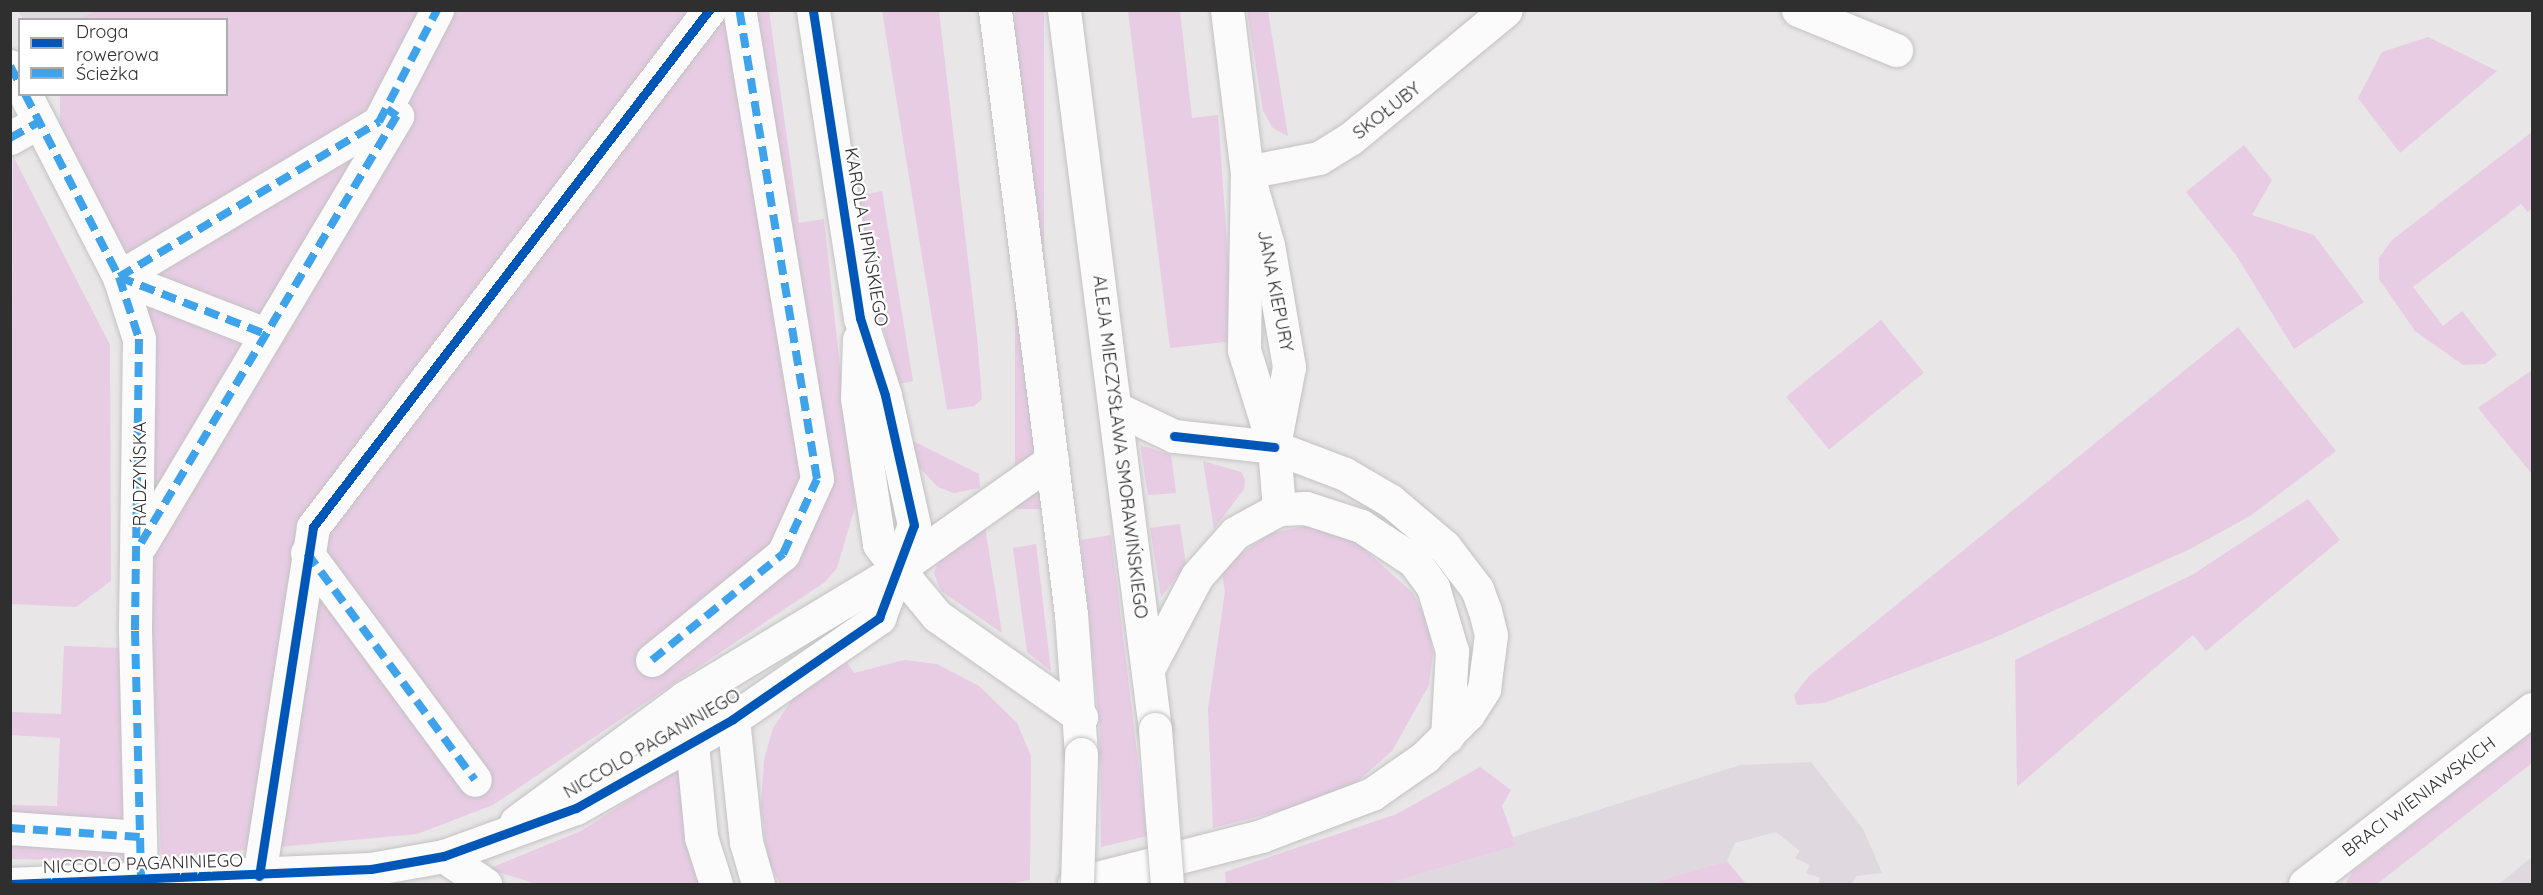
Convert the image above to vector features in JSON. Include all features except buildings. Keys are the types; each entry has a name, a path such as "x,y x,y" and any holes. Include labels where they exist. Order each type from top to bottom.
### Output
{"street":[{"path":"383,116 437,10"},
{"path":"259,876 307,553 313,527 709,10"},
{"path":"652,660 783,554 817,479 739,10"},
{"name":"KAROLA LIPIŃSKIEGO","path":"813,10 860,318 885,395 914,525 898,569"},
{"path":"995,10 1052,460 1081,717 1076,885 1326,815 1399,777 1447,737 1484,689 1490,662 1491,635 1477,589 1444,546 1390,501 1345,474 1274,447 1174,436 1115,408"},
{"name":"ALEJA MIECZYSŁAWA SMORAWIŃSKIEGO","path":"1064,10 1148,669 1167,885"},
{"name":"JANA KIEPURY","path":"1227,10 1247,172 1269,245 1289,367 1274,447 1279,509"},
{"name":"SKOŁUBY","path":"1247,172 1319,158 1350,139 1506,10"},
{"path":"1798,10 1896,50"},
{"path":"10,66 18,80"},
{"path":"10,138 32,108"},
{"name":"RADZYŃSKA","path":"32,108 120,277 139,339 140,546 135,631 141,879"},
{"path":"120,277 383,116 397,116 140,546"},
{"path":"120,277 265,334"},
{"path":"1052,460 898,569 937,616 1081,717"},
{"path":"1148,669 1197,576 1235,533 1279,509 1306,508 1361,526 1414,561 1433,586 1452,651 1447,737"},
{"path":"307,553 475,780"},
{"name":"NICCOLO PAGANINIEGO","path":"496,838 684,698 898,569"},
{"name":"NICCOLO PAGANINIEGO","path":"10,884 259,876 370,869 444,856 496,838 576,808 733,719 879,618 898,569"},
{"path":"684,698 733,719 746,842 758,885"},
{"path":"684,698 693,741 701,837 716,885"},
{"name":"BRACI WIENIAWSKICH","path":"2305,885 2532,710"},
{"path":"10,828 140,837"},
{"path":"444,856 485,885"}],"shaded area":[{"path":"18,11 94,11 82,18 22,18"},
{"path":"94,11 769,11 799,223 824,219 855,507 837,568 825,582 493,805 417,834 161,858 150,570 148,305 60,132 60,96 228,96 228,18 81,18"},
{"path":"882,11 939,11 977,337 982,399 974,406 947,410"},
{"path":"1015,11 1044,11 1044,509 1015,509"},
{"path":"1128,11 1180,11 1192,118 1218,115 1234,341 1170,348"},
{"path":"1247,11 1268,11 1288,136 1273,128 1263,111"},
{"path":"2428,37 2497,71 2400,153 2358,98 2382,52"},
{"path":"2532,132 2532,208 2528,212 2521,204 2413,287 2443,326 2462,311 2497,355 2485,364 2463,365 2415,331 2379,279 2379,258 2392,240"},
{"path":"2244,145 2272,180 2252,215 2314,235 2364,302 2294,349 2236,255 2186,192"},
{"path":"13,156 110,345 111,581 76,607 11,604"},
{"path":"882,191 913,381 899,384 877,307 858,196"},
{"path":"1881,320 1924,373 1829,450 1786,397"},
{"path":"2238,327 2336,451 2250,516 2190,549 1989,640 1824,703 1797,705 1794,695 1809,676"},
{"path":"2532,370 2532,474 2478,408"},
{"path":"909,439 979,474 980,488 954,493 938,487 913,461"},
{"path":"1140,445 1171,455 1176,493 1148,495"},
{"path":"1203,461 1241,472 1245,479 1244,489 1214,529"},
{"path":"2308,499 2340,540 2206,651 2193,635 2017,787 2015,660 2192,575"},
{"path":"1180,524 1186,565 1161,597 1150,528"},
{"path":"1313,525 1353,539 1413,593 1427,621 1433,653 1429,685 1392,751 1358,781 1323,800 1213,828 1208,709 1225,592 1221,567 1271,533"},
{"path":"985,527 1002,633 941,591 934,573 939,559"},
{"path":"1111,535 1147,836 1101,847 1100,733 1081,540"},
{"path":"1036,544 1051,671 1027,652 1013,548"},
{"path":"64,646 120,648 126,861 11,859 11,805 57,806 60,738 11,735 11,712 61,714"},
{"path":"904,660 937,664 979,686 1017,723 1031,756 1030,880 1008,884 780,884 768,860 761,806 764,760 773,728 793,698 846,661 854,673"},
{"path":"2532,732 2532,763 2377,884 2345,884 2353,871"},
{"path":"1811,762 1863,829 1882,873 1856,876 1852,884 1818,884 1820,878 1806,873 1810,865 1795,858 1800,851 1776,832 1735,843 1727,861 1649,884 1385,884 1516,846 1513,837 1740,765"},
{"path":"1480,767 1511,790 1502,806 1516,846 1385,884 1226,884 1225,872 1397,814"},
{"path":"674,771 680,771 683,817 700,884 537,884 488,869 581,831"},
{"path":"2532,857 2532,884 2499,884"},
{"path":"1727,861 1746,884 1649,884"}],"marked path":[{"path":"119,277 379,122 437,10"},
{"path":"652,660 783,554 817,479 739,10"},
{"path":"10,66 18,80"},
{"path":"26,96 119,277 139,339 135,631 141,880"},
{"path":"141,543 397,116 387,109"},
{"path":"10,138 39,122"},
{"path":"119,277 265,334"},
{"path":"307,553 475,780"},
{"path":"10,828 140,837"}],"cycle path":[{"path":"259,876 313,527 709,10"},
{"path":"10,884 371,869 444,856 576,808 733,719 879,618 914,525 885,395 860,318 813,10"},
{"path":"1174,436 1274,447"}]}
